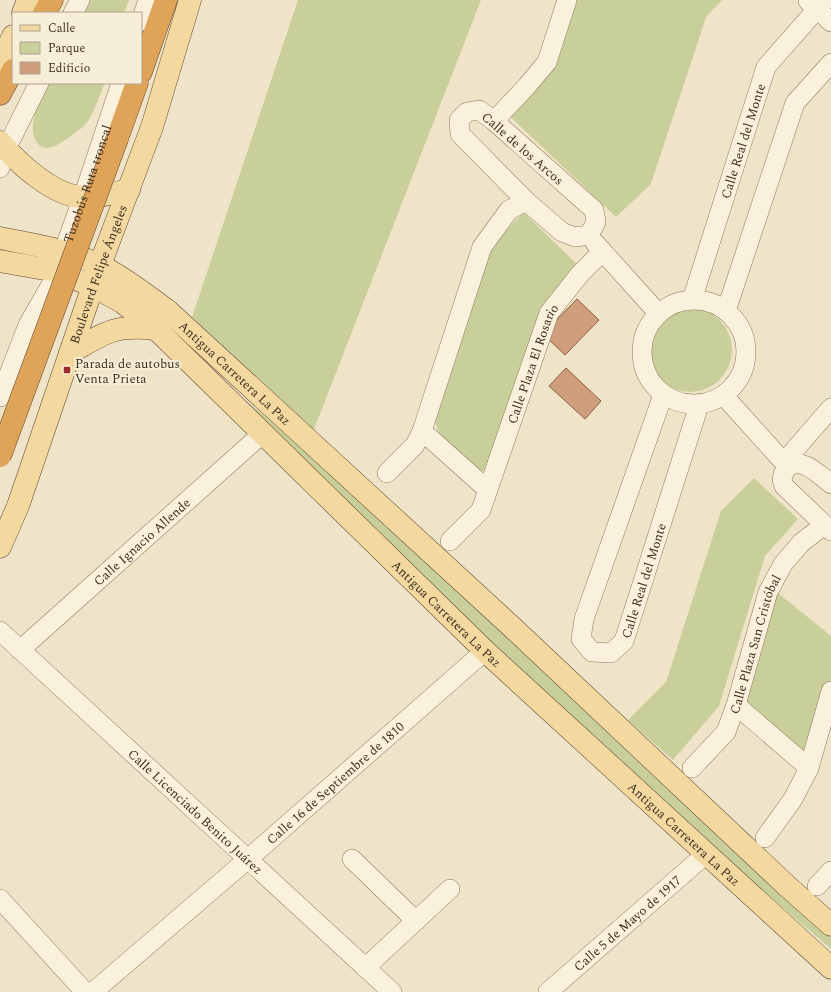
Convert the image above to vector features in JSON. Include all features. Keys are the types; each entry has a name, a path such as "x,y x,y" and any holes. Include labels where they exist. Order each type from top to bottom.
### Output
{"highway":[{"path":"45,12 52,0"},
{"path":"142,69 166,0"},
{"path":"0,94 6,55"},
{"path":"0,456 137,84"}],"main road":[{"path":"23,12 28,0"},
{"name":"Boulevard Felipe Ángeles","path":"0,547 18,506 100,265 152,127 190,0"},
{"path":"1,154 37,178 66,193 83,197 129,190"},
{"path":"0,238 57,268"},
{"path":"0,261 57,268"},
{"name":"Antigua Carretera La Paz","path":"57,268 100,265 126,280 168,311 506,621 787,886 831,925"},
{"name":"Antigua Carretera La Paz","path":"57,268 122,302 156,329 485,651 831,968"},
{"path":"70,353 101,335 113,331 129,328 156,329"}],"street":[{"path":"74,12 80,0"},
{"path":"142,17 148,0"},
{"path":"494,121 547,62 568,0"},
{"path":"816,3 831,22"},
{"name":"Calle Real del Monte","path":"692,300 766,67 816,3"},
{"path":"726,311 795,103 831,63"},
{"path":"1,154 38,84"},
{"name":"Tuzobús Ruta troncal","path":"0,427 40,322 57,268 83,197 121,84"},
{"name":"Calle de los Arcos","path":"479,110 494,121 594,210 596,222 589,235 575,237 562,232 526,201 460,134 459,120 467,112 479,110"},
{"path":"387,473 415,445 422,431 482,247 509,210 526,201"},
{"path":"589,235 602,252 658,313"},
{"name":"Calle Plaza El Rosario","path":"450,541 481,510 549,312 580,274 602,252"},
{"name":"Tuzobús Ruta troncal","path":"0,397 28,325 57,268"},
{"path":"692,300 704,301 716,304 726,311 742,330 746,342 747,354 745,366 740,378 733,388 724,396 712,402 699,405 674,401 663,395 652,384 644,370 641,355 643,340 648,325 658,313 668,306 680,302 692,300"},
{"name":"Calle Real del Monte","path":"663,395 584,619 580,639 592,652 611,654 624,641 699,405"},
{"path":"724,396 786,464 804,465 813,469 831,484"},
{"path":"828,528 784,486 781,480 786,464 831,408"},
{"path":"422,431 488,490"},
{"name":"Calle Ignacio Allende","path":"20,650 262,434"},
{"name":"Calle Plaza San Cristóbal","path":"692,768 726,732 736,706 768,592 783,564 801,543 828,528"},
{"name":"Calle Licenciado Benito Juárez","path":"0,631 392,992"},
{"name":"Calle 16 de Septiembre de 1810","path":"93,992 248,859 485,651"},
{"path":"765,838 793,799 809,768 831,691"},
{"path":"736,706 809,768"},
{"name":"Calle 5 de Mayo de 1917","path":"548,992 706,854"},
{"path":"352,859 416,921"},
{"path":"817,886 831,871"},
{"path":"365,968 450,889"},
{"path":"0,899 85,992"}],"green space":[{"path":"85,0 129,0 124,12 79,12"},
{"path":"298,0 481,0 311,437 192,317"},
{"path":"564,0 722,0 706,17 651,184 616,217 500,107 548,50"},
{"path":"46,84 105,84 93,113 87,123 55,146 47,148 43,147 36,142 34,138 33,129 36,108"},
{"path":"523,212 578,265 541,307 487,469 477,472 440,436 432,413 485,254"},
{"path":"690,308 698,309 713,315 725,327 731,342 731,358 725,373 713,385 698,391 690,392 682,391 667,385 655,373 649,358 648,350 649,342 655,327 667,315 682,309"},
{"path":"211,374 272,421 398,535 769,882 831,938 831,949 761,889 387,548"},
{"path":"754,478 798,519 765,556 719,706 673,760 628,720 666,682 721,511"},
{"path":"772,588 831,636 831,687 809,767 738,706"}],"building":[{"path":"577,299 599,320 565,355 543,334"},
{"path":"566,368 601,401 585,419 549,386"}],"place":[{"name":"Parada de autobus Venta Prieta","path":"67,370"}]}
